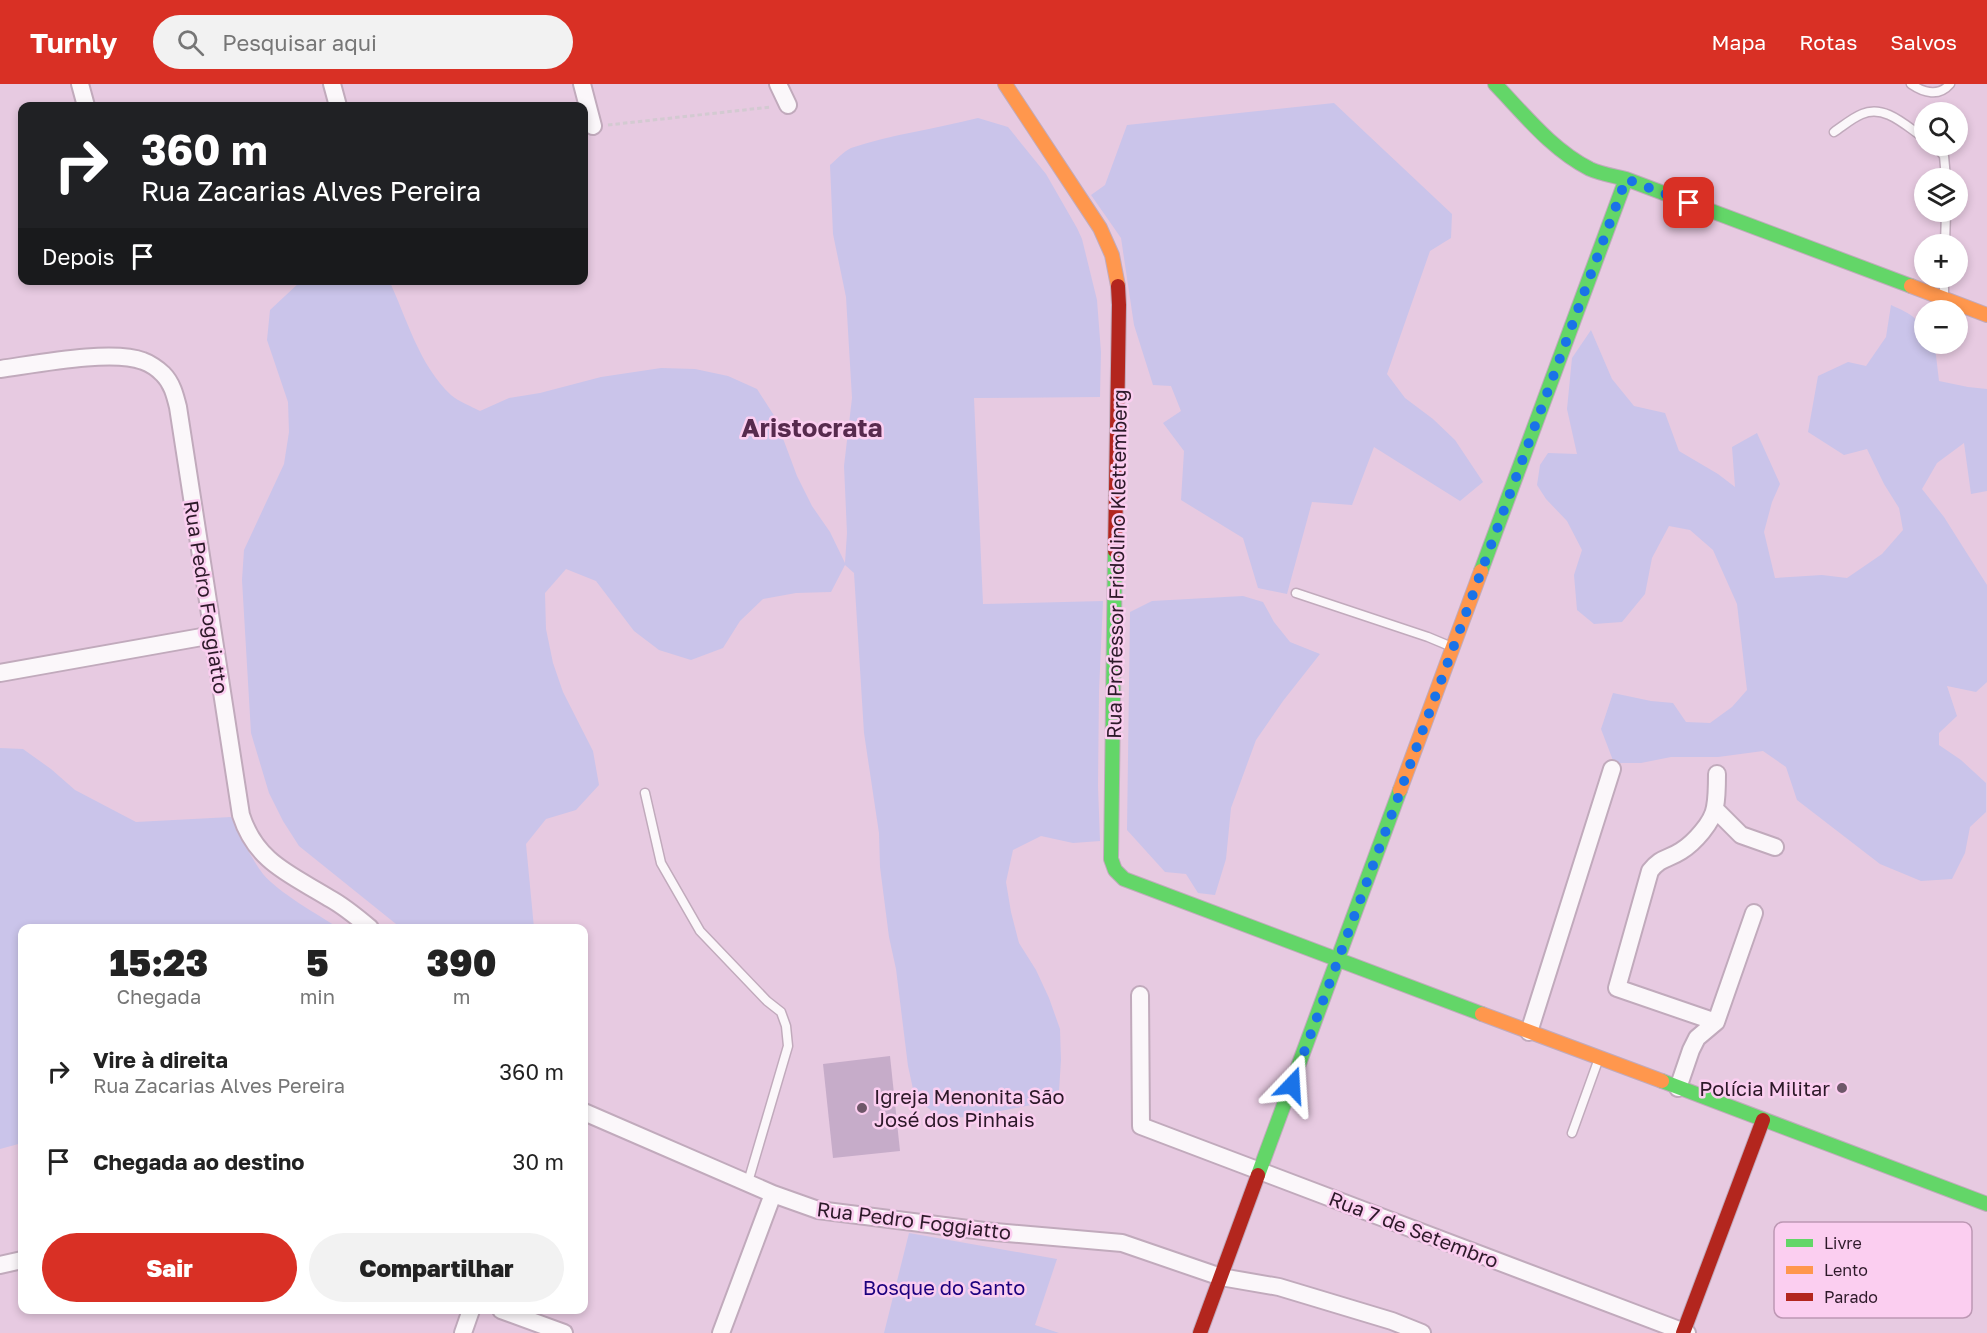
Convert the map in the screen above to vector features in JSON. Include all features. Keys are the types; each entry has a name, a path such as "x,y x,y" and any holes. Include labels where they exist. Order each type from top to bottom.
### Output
{"street":[{"path":"80,84 85,102"},
{"path":"332,84 337,102"},
{"path":"582,84 587,102"},
{"path":"778,84 788,105"},
{"name":"Rua Professor Fridolino Klettemberg","path":"1005,84 1100,228 1112,255 1117,278 1119,304 1112,867 1116,874 1125,879 1338,960"},
{"path":"1495,84 1570,156 1597,172 1626,179 1987,315"},
{"path":"588,107 593,126"},
{"path":"1601,159 1626,179"},
{"path":"1200,1333 1626,179"},
{"path":"1969,308 1987,322"},
{"name":"Rua Pedro Foggiatto","path":"0,369 106,356 126,357 145,361 163,374 173,389 178,407 241,814 245,827 264,856 278,868 332,899 365,924"},
{"path":"0,673 213,635"},
{"path":"1529,1032 1612,769"},
{"path":"1716,1022 1617,987 1650,871 1658,861 1679,853 1691,844 1704,829 1715,809 1717,774"},
{"path":"1715,809 1741,835 1774,847"},
{"path":"1678,1088 1697,1038 1716,1022 1754,914"},
{"path":"1338,960 1987,1204"},
{"name":"Rua 7 de Setembro","path":"1140,995 1141,1126 1685,1333"},
{"name":"Rua Pedro Foggiatto","path":"588,1114 773,1194 833,1213 984,1231 1122,1243 1221,1277 1279,1287 1392,1320 1422,1333"},
{"path":"1685,1333 1763,1120"},
{"path":"721,1333 773,1194"},
{"path":"0,1264 18,1261"},
{"path":"463,1333 470,1314"},
{"path":"512,1314 564,1333"}],"lane":[{"path":"1911,84 1922,91 1934,92 1944,91 1950,84"},
{"path":"1834,132 1862,114 1873,111 1886,112 1914,131"},
{"path":"1944,288 1944,299"},
{"path":"1296,592 1453,647"},
{"path":"645,793 662,863 700,931 767,1001 781,1012 786,1026 788,1046 748,1182"},
{"path":"1572,1133 1599,1058"}],"path":[{"path":"593,126 788,105"}],"green space":[{"path":"1334,103 1452,214 1451,238 1430,251 1387,374 1405,398 1433,419 1455,440 1483,482 1460,501 1374,447 1352,505 1312,502 1287,594 1258,588 1243,538 1181,500 1184,451 1163,423 1181,411 1171,386 1153,385 1134,325 1121,238 1091,195 1105,185 1127,125"},
{"path":"978,118 1008,127 1046,174 1077,228 1082,239 1097,300 1101,352 1100,397 974,398 983,604 1103,601 1099,691 1100,841 1073,843 1041,836 1013,850 1006,882 1019,943 1036,970 1060,1029 1059,1091 1031,1105 970,1117 941,1118 915,1098 908,1066 896,969 889,937 880,867 879,833 864,733 854,573 845,565 831,592 796,593 763,599 740,621 723,648 691,660 659,650 634,631 596,581 566,569 545,593 546,629 553,663 563,692 593,751 599,785 576,810 546,819 526,844 534,924 396,924 299,846 269,793 251,733 242,580 244,550 284,464 289,432 288,402 267,340 270,310 297,285 391,285 430,370 451,395 480,411 509,398 540,393 601,377 661,368 695,369 728,376 757,389 775,417 797,476 812,506 830,532 845,563 847,533 844,466 852,398 846,297 833,234 830,165 851,148"},
{"path":"1891,305 1914,317 1914,354 1936,354 1939,381 1987,389 1987,491 1971,494 1964,443 1937,463 1922,489 1944,517 1987,585 1987,682 1976,692 1947,686 1957,716 1939,733 1939,745 1961,760 1986,783 1986,812 1970,827 1965,853 1952,879 1921,881 1880,864 1797,800 1786,767 1763,751 1718,757 1671,757 1641,763 1614,763 1601,729 1613,693 1673,703 1686,722 1710,723 1732,707 1747,690 1737,604 1713,550 1690,530 1669,526 1652,558 1645,594 1622,622 1594,624 1577,610 1574,575 1582,550 1567,521 1546,499 1537,485 1540,465 1548,453 1577,454 1567,409 1572,358 1591,330 1612,379 1634,406 1665,413 1679,451 1735,487 1732,447 1757,433 1780,484 1772,502 1764,532 1775,578 1822,575 1847,578 1882,554 1903,530 1899,508 1867,449 1844,455 1808,432 1818,376 1848,362 1866,366 1886,337"},
{"path":"1243,596 1263,602 1274,622 1290,642 1320,654 1256,740 1231,808 1226,859 1215,895 1198,893 1186,874 1165,872 1127,830 1130,612 1152,601"},
{"path":"0,748 23,749 75,790 136,822 231,817 263,874 278,888 333,924 18,924 18,1144 0,1149"},
{"name":"Bosque do Santo","path":"909,1233 1057,1259 1035,1325 1059,1333 884,1333"}],"building":[{"name":"Igreja Menonita São José dos Pinhais","path":"890,1056 900,1151 833,1158 823,1064"}],"traffic: fast":[{"path":"1495,84 1551,142 1590,169 1626,179 1911,286"},
{"path":"1481,571 1626,179"},
{"path":"1115,551 1111,859 1115,870 1124,879 1482,1014"},
{"path":"1258,1175 1400,790"},
{"path":"1662,1081 1987,1204"}],"traffic: slow":[{"path":"1005,84 1100,228 1112,255 1118,286"},
{"path":"1911,286 1987,315"},
{"path":"1400,790 1481,571"},
{"path":"1482,1014 1662,1081"}],"traffic: jam":[{"path":"1115,551 1118,286"},
{"path":"1683,1333 1763,1120"},
{"path":"1200,1333 1258,1175"}],"place":[{"name":"Polícia Militar","path":"1842,1088"},
{"name":"Igreja Menonita São José dos Pinhais","path":"862,1108"}],"district":[{"name":"Aristocrata","path":"812,427"}],"route":[{"path":"1292,1085 1626,179 1689,203"}]}
